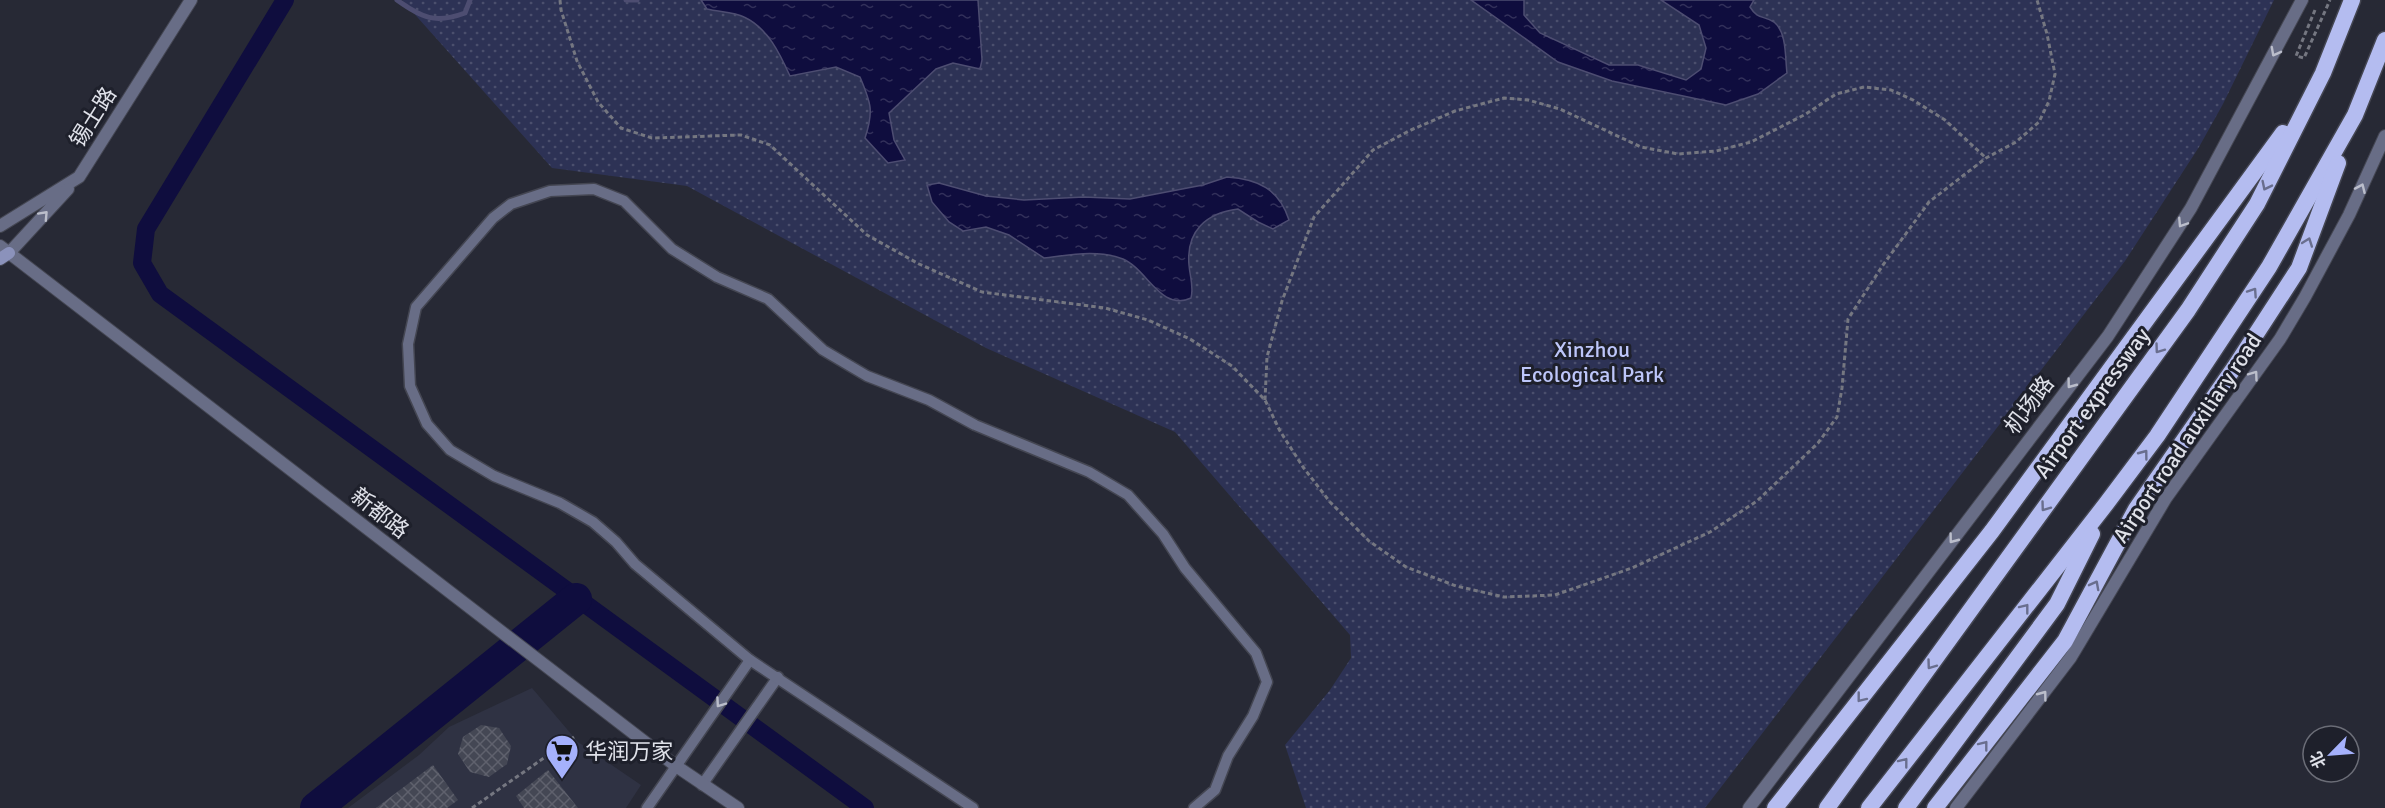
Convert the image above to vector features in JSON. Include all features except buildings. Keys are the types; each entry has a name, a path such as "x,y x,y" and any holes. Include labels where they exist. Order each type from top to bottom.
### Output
{"highway":[{"name":"Airport expressway","path":"1827,808 2188,310 2256,204 2323,74 2352,0"},
{"path":"1935,808 2065,641 2136,509 2234,368 2299,268 2385,40"},
{"path":"1775,808 1992,531 2310,96"},
{"path":"1869,808 2157,436 2269,267 2355,115"},
{"path":"1906,808 2057,604 2106,504"}],"street":[{"name":"锡士路","path":"0,226 79,177 191,0"},
{"name":"机场路","path":"1749,808 2108,336 2191,208 2302,0"},
{"name":"Airport road auxiliary road","path":"1956,808 2072,657 2166,498 2280,339 2349,214 2385,136"},
{"path":"3,252 79,177"},
{"name":"新都路","path":"3,252 676,766 738,808"}],"lane":[{"path":"973,808 750,660 635,564 616,542 593,522 560,503 494,476 450,450 427,424 410,386 408,344 417,308 494,218 512,204 550,191 594,189 624,201 672,249 717,277 768,298 823,351 867,376 929,400 975,425 1089,472 1128,495 1163,534 1185,568 1256,653 1266,682 1254,716 1228,756 1215,790 1194,808"},
{"path":"647,808 750,660"},
{"path":"702,785 778,677"}],"path":[{"path":"560,0 577,61 598,102 621,128 652,138 741,135 770,145 867,235 919,264 982,292 1105,308 1148,320 1190,339 1232,366 1265,400 1280,431 1303,467 1329,502 1369,541 1406,567 1456,586 1504,597 1555,595 1632,568 1710,532 1757,501 1818,443 1837,417 1848,319 1883,265 1929,202 1986,158 2016,142 2039,122 2049,101 2055,74 2037,0"},
{"path":"2319,0 2296,56 2304,58 2330,0"},
{"path":"1265,400 1267,357 1279,313 1314,217 1373,150 1455,111 1504,98 1528,100 1560,109 1641,147 1678,154 1716,151 1751,142 1806,114 1836,94 1864,87 1891,90 1912,100 1945,120 1986,158"},
{"path":"472,808 574,736"}],"shaded area":[{"path":"532,688 578,742 641,785 626,808 348,808 419,755 449,727"}],"green space":[{"name":"Xinzhou Ecological Park","path":"402,0 2274,0 2223,104 2199,147 2125,261 1705,808 1306,808 1285,745 1330,690 1351,658 1350,635 1175,432 986,348 687,186 552,168"}],"water":[{"path":"701,0 978,0 982,60 980,69 953,63 936,69 889,113 894,140 905,160 888,163 865,138 870,121 870,107 860,77 836,67 790,76 777,51 760,28 740,15 707,9"},
{"path":"1471,0 1524,0 1524,15 1540,33 1609,65 1638,65 1686,80 1701,69 1706,48 1699,25 1661,0 1754,0 1750,7 1753,11 1758,16 1774,22 1781,32 1785,46 1787,73 1758,94 1726,105 1612,81 1558,62"},
{"path":"1227,177 1248,180 1266,188 1279,200 1289,220 1273,229 1238,209 1216,215 1208,220 1200,226 1191,242 1189,265 1191,298 1180,301 1163,294 1132,264 1123,259 1093,253 1044,258 1009,235 986,227 963,231 949,222 932,202 927,185 939,183 986,196 1024,200 1084,197 1130,199 1203,185"}],"waterway":[{"path":"285,0 146,229 142,263 160,294 865,808"},
{"path":"397,0 422,15 437,18 465,13 470,0"},
{"path":"626,0 637,0"},
{"path":"316,808 576,599"}],"place":[{"name":"华润万家","path":"562,780"}]}
